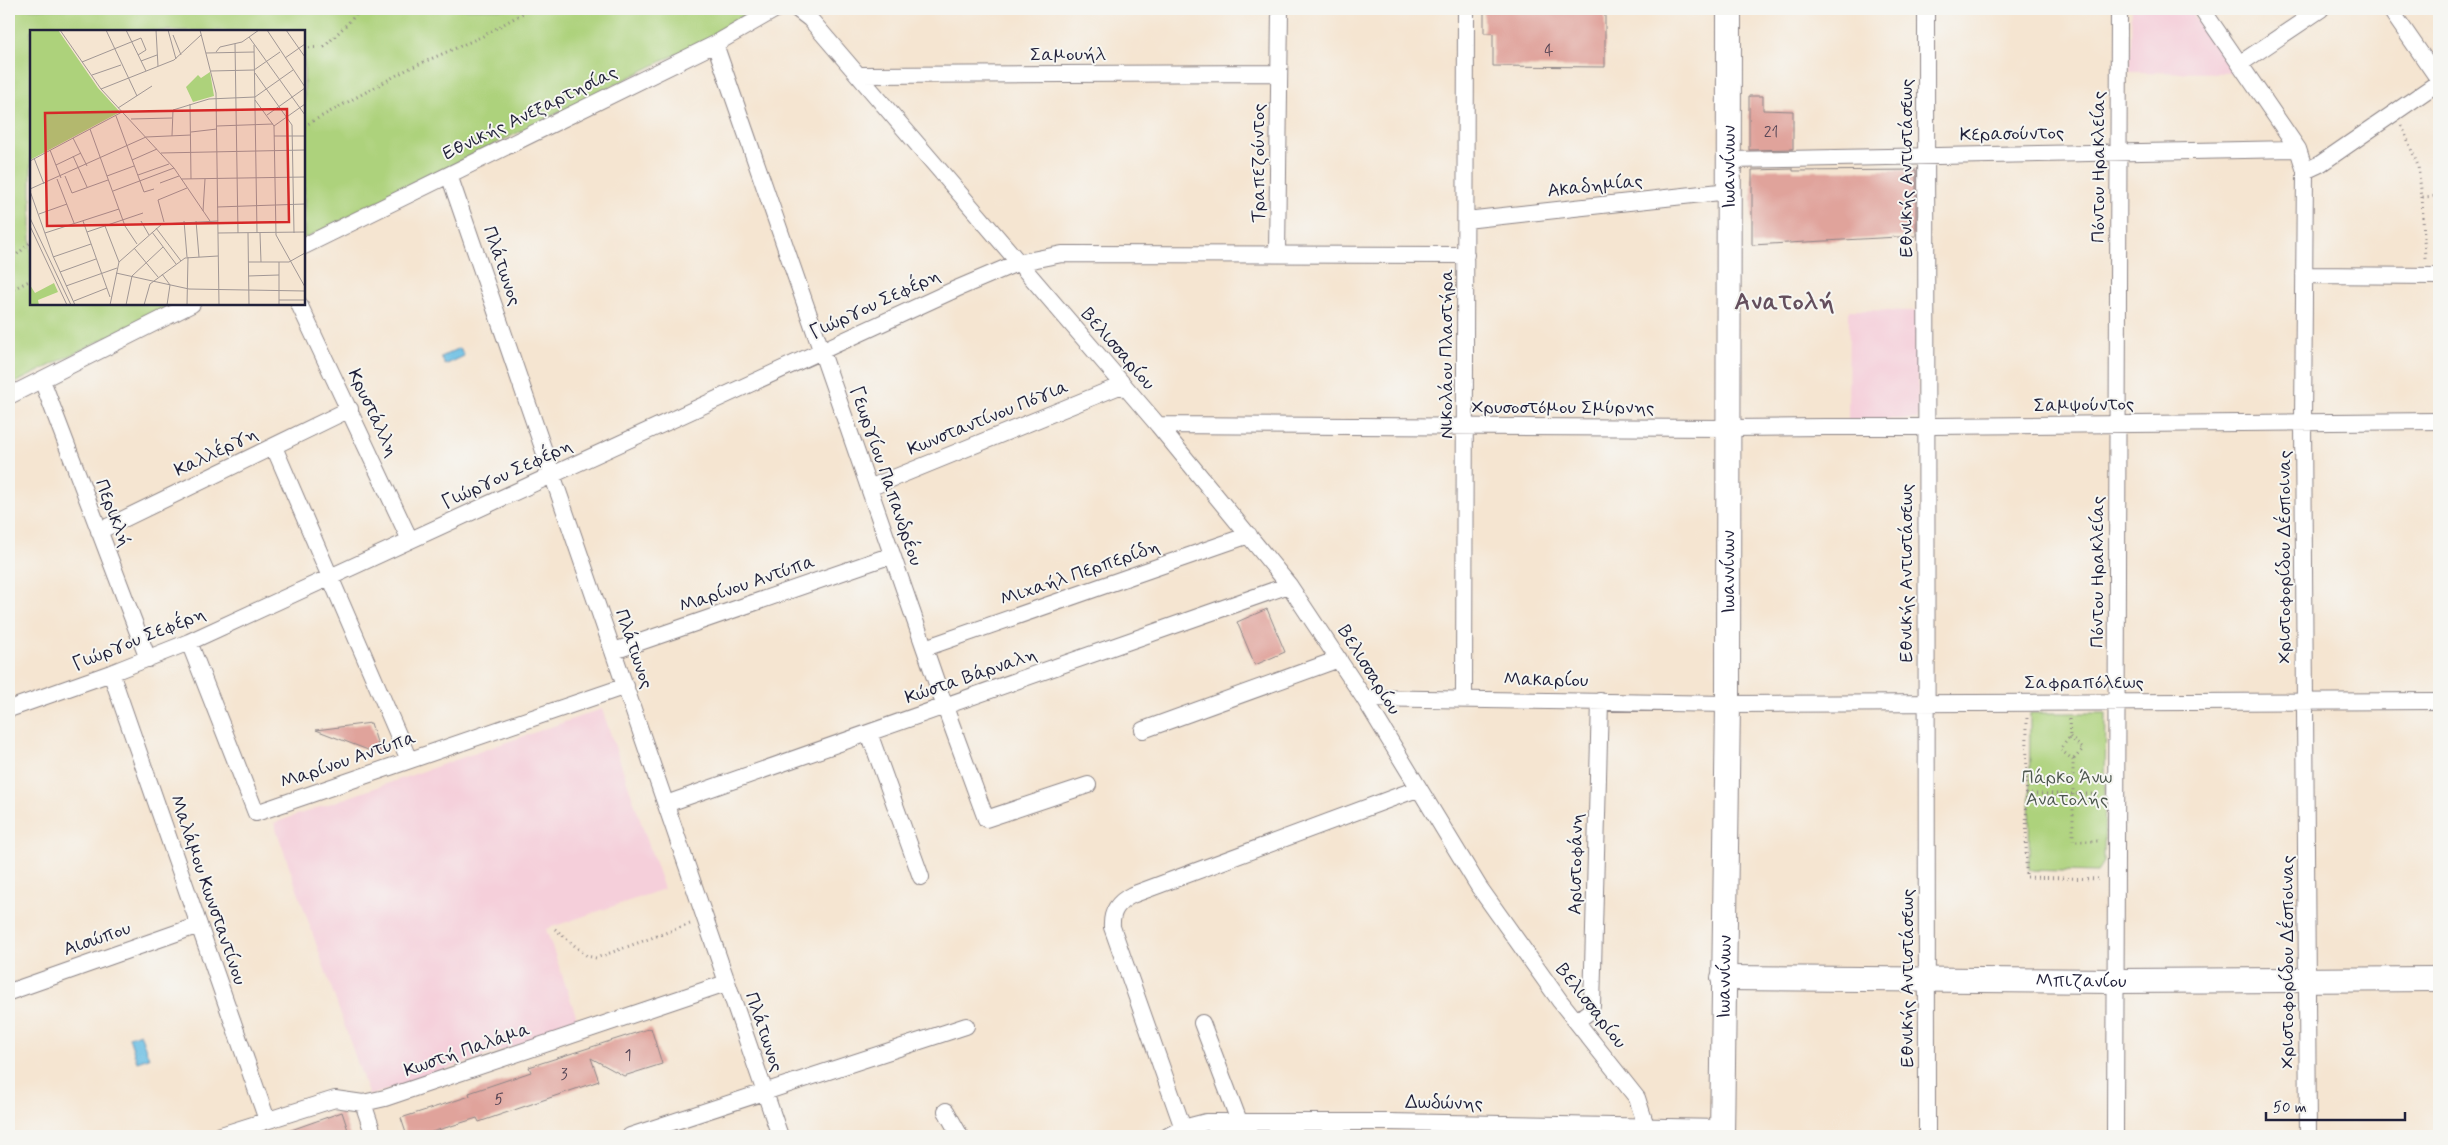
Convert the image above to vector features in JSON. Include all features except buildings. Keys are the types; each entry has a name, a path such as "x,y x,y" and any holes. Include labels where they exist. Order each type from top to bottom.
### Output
{"main road":[{"name":"Ιωαννίνων","path":"1722,1132 1728,704 1729,9"},
{"name":"Μπιζανίου","path":"1723,978 2116,981 2439,979"}],"street":[{"name":"Εθνικής Ανεξαρτησίας","path":"305,246 715,44 773,9"},
{"name":"Βελισσαρίου","path":"797,9 810,19 1158,425 1289,585 1364,698 1417,789 1479,887 1560,1001 1636,1098 1646,1126"},
{"name":"Τραπεζούντος","path":"1277,254 1280,9"},
{"name":"Νικολάου Πλαστήρα","path":"1464,698 1466,9"},
{"name":"Εθνικής Αντιστάσεως","path":"1926,9 1927,1136"},
{"name":"Πόντου Ηρακλείας","path":"2115,1136 2119,9"},
{"name":"Χριστοφορίδου Δέσποινας","path":"2202,9 2241,63 2298,149 2305,171 2304,422 2308,1136"},
{"path":"2241,63 2321,9"},
{"path":"2305,171 2325,160 2439,81 2390,9"},
{"name":"Γεωργίου Παπανδρέου","path":"715,44 945,707 986,818 1088,784"},
{"name":"Σαμουήλ","path":"858,75 1278,73"},
{"name":"Κερασούντος","path":"1728,160 2298,149"},
{"name":"Πλάτωνος","path":"449,175 780,1136"},
{"name":"Ακαδημίας","path":"1466,220 1728,191"},
{"name":"Γιώργου Σεφέρη","path":"9,709 111,673 189,642 1017,262 1062,254 1466,255"},
{"path":"2304,274 2439,276"},
{"path":"9,396 190,305"},
{"name":"Κρυστάλλη","path":"299,305 410,540"},
{"name":"Περικλή","path":"42,380 148,659"},
{"name":"Κωνσταντίνου Πόγια","path":"869,488 1122,385"},
{"name":"Καλλέργη","path":"99,532 350,409"},
{"name":"Σαμψούντος","path":"1728,428 2439,421"},
{"name":"Χρυσοστόμου Σμύρνης","path":"1158,425 1728,428"},
{"path":"274,446 409,760"},
{"name":"Μιχαήλ Περπερίδη","path":"925,648 1249,535"},
{"name":"Μαρίνου Αντύπα","path":"614,651 892,555"},
{"name":"Κώστα Βάρναλη","path":"666,804 1289,585"},
{"name":"Μαρίνου Αντύπα","path":"189,642 256,813 626,686"},
{"path":"1143,730 1339,659"},
{"name":"Μαλάμου Κωνσταντίνου","path":"111,673 267,1120"},
{"name":"Μακαρίου","path":"1364,698 1464,698 1728,704"},
{"name":"Αριστοφάνη","path":"1577,1021 1590,1011 1592,1006 1600,701"},
{"name":"Σαφραπόλεως","path":"1728,704 2439,701"},
{"path":"869,733 921,877"},
{"path":"1183,1128 1112,927 1113,912 1119,903 1132,895 1417,789"},
{"name":"Αισώπου","path":"9,992 199,925"},
{"name":"Κωστή Παλάμα","path":"218,1136 335,1099 363,1103 386,1098 726,983"},
{"path":"1202,1023 1238,1122"},
{"path":"630,1136 966,1026"},
{"path":"363,1103 374,1136"},
{"path":"946,1111 960,1136"},
{"name":"Δωδώνης","path":"1168,1136 1183,1128 1206,1122 1387,1129 1507,1130 1646,1126 1722,1132"}],"path":[{"path":"305,48 324,47 362,9"},
{"path":"305,125 408,70 483,36 530,9"},
{"path":"2400,119 2416,159 2422,197 2425,258"},
{"path":"2422,197 2439,196"},
{"path":"9,259 13,258 30,243"},
{"path":"2416,258 2432,258"},
{"path":"9,291 30,280"},
{"path":"2028,702 2026,877 2116,879"},
{"path":"2069,702 2070,736 2060,749 2073,760"},
{"path":"2070,736 2083,748 2073,760 2073,841 2116,842"},
{"path":"2026,794 2116,794"},
{"path":"555,929 587,956 596,958 704,918"}],"shaded area":[{"path":"2132,9 2189,9 2233,67 2234,73 2130,72"},
{"path":"1849,310 1919,311 1918,419 1848,419"},
{"path":"602,709 664,889 546,929 579,1024 369,1096 274,823"}],"green space":[{"path":"9,9 752,9 717,34 305,239 305,30 30,30 30,305 172,305 9,386"},
{"name":"Πάρκο Άνω Ανατολής","path":"2030,713 2106,713 2104,862 2097,872 2029,870"}],"water":[{"path":"460,348 464,356 445,365 441,357"},
{"path":"140,1033 149,1058 137,1062 129,1037"}],"district":[{"name":"Ανατολή","path":"1785,302"}]}
